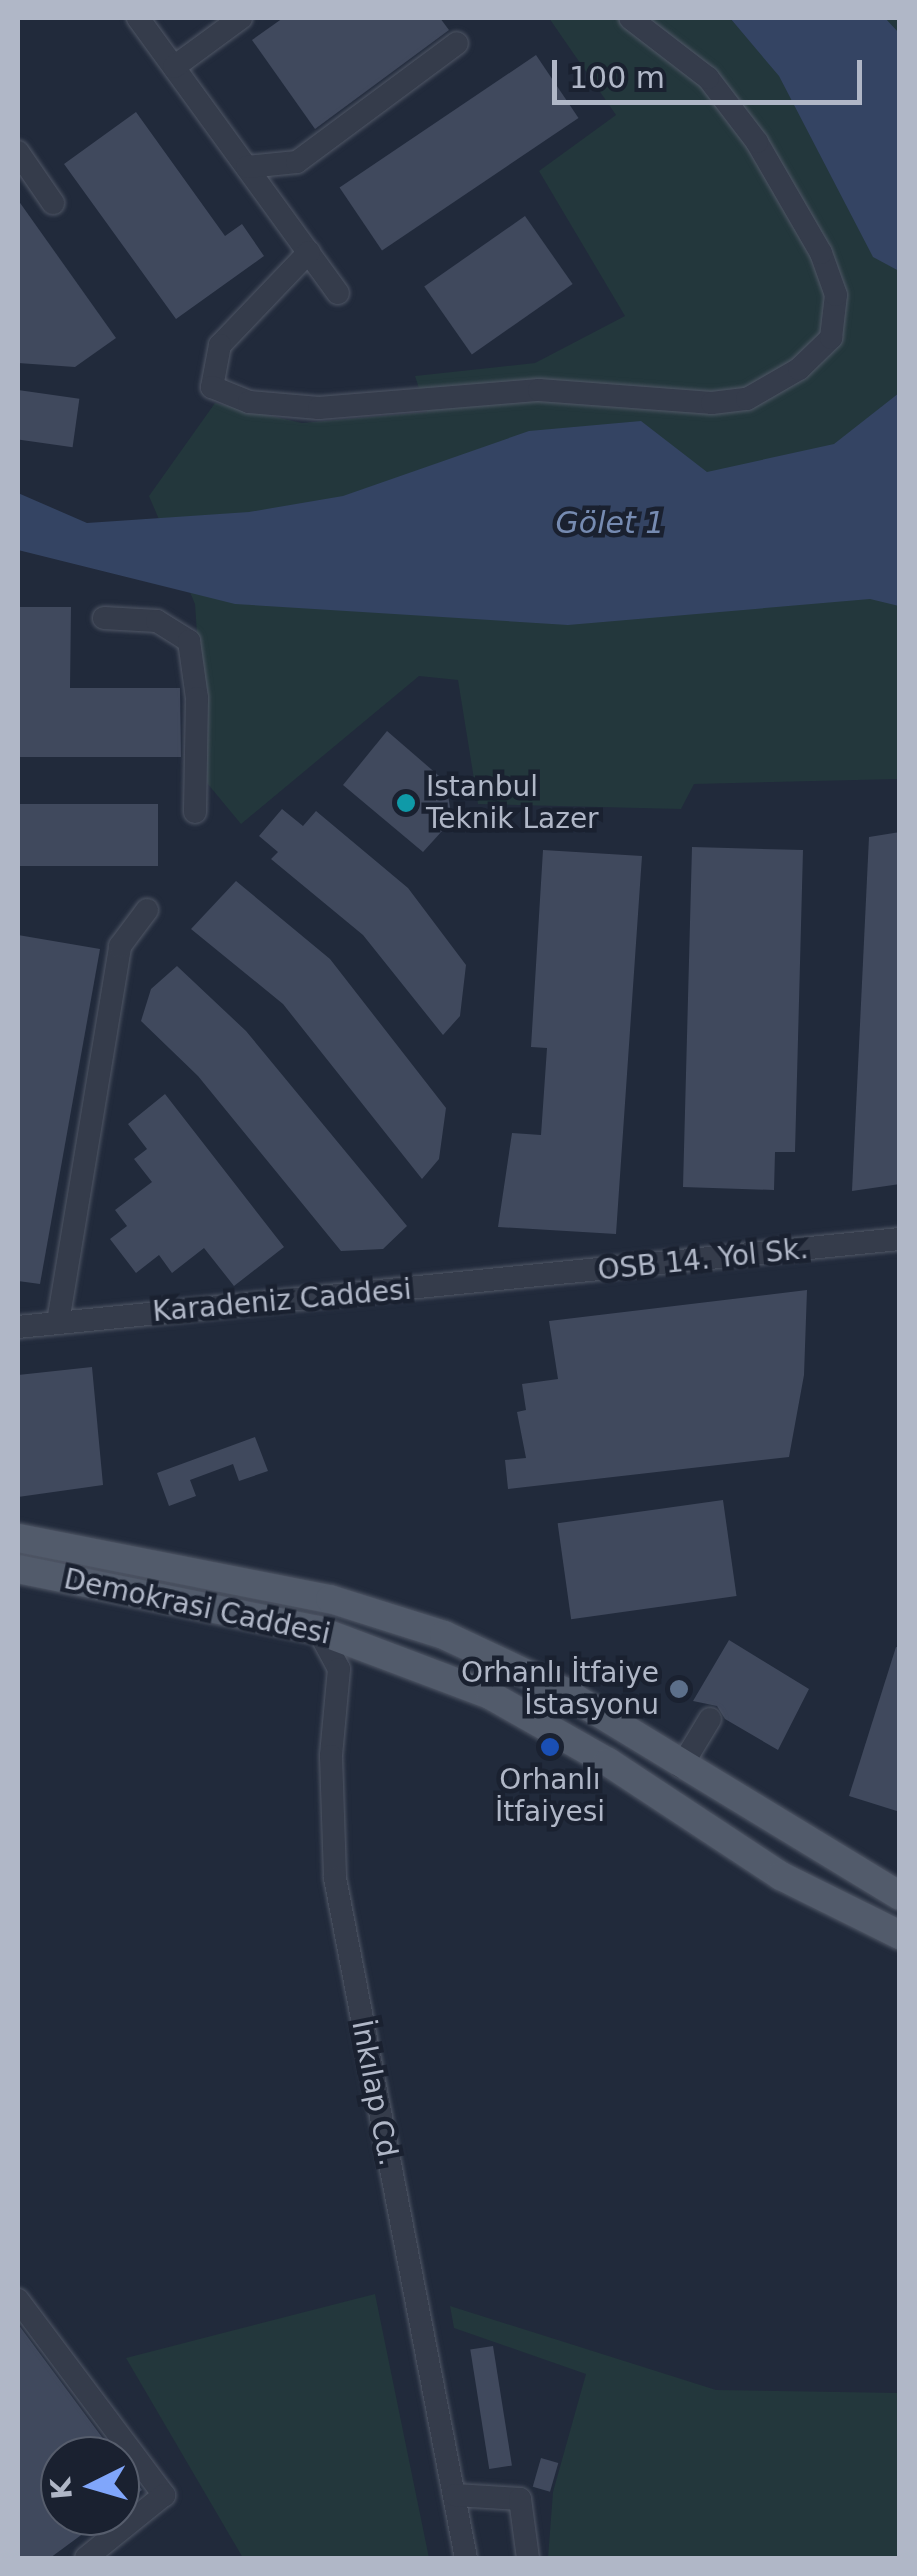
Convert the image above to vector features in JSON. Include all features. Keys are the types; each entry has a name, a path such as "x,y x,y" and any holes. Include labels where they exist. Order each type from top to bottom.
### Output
{"main road":[{"name":"Demokrasi Caddesi","path":"18,1538 330,1599 411,1623 512,1664 900,1896"},
{"name":"Demokrasi Caddesi","path":"18,1569 318,1630 490,1695 558,1732 691,1821 900,1936"},
{"path":"318,1630 378,1636 411,1623"},
{"path":"681,1767 691,1821"}],"street":[{"path":"138,18 338,294"},
{"path":"174,66 241,18"},
{"path":"309,252 220,345 212,387 249,402 319,408 539,390 712,402 747,399 799,369 831,338 836,295 821,253 757,142 708,78 630,18"},
{"path":"247,167 297,162 457,44"},
{"path":"18,152 52,203"},
{"path":"104,618 157,621 189,641 197,698 195,812"},
{"path":"58,1322 120,946 147,910"},
{"name":"OSB 14. Yol Sk.","path":"506,1280 900,1240"},
{"name":"Karadeniz Caddesi","path":"18,1327 506,1280"},
{"name":"İnkılap Cd.","path":"318,1630 336,1655 334,1878 466,2558"},
{"path":"336,1695 352,1664 394,1658"},
{"path":"681,1767 710,1719"},
{"path":"18,2300 164,2495 86,2558"},
{"path":"455,2495 520,2499 528,2558"}],"green space":[{"path":"549,18 730,18 756,48 799,18 899,18 899,779 694,784 681,809 478,804 458,680 419,676 241,824 207,783 195,604 149,496 215,403 302,423 427,412 415,376 535,363 625,316 539,171 616,115"},
{"path":"375,2294 429,2558 243,2558 126,2358"},
{"path":"450,2306 716,2390 899,2393 899,2558 548,2558 553,2492 586,2374 454,2328"}],"water":[{"path":"730,18 885,18 899,33 899,271 873,257 779,76"},
{"name":"Gölet 1","path":"899,393 899,606 870,599 568,625 235,604 18,550 18,493 87,523 249,512 343,496 529,431 641,421 707,472 834,444"}],"building":[{"path":"283,18 440,18 449,30 315,129 252,40"},
{"path":"536,55 578,118 382,251 340,188"},
{"path":"136,112 225,236 242,224 264,256 176,319 64,164"},
{"path":"18,200 116,338 75,367 18,363"},
{"path":"525,216 573,284 472,355 424,287"},
{"path":"18,390 79,399 73,447 18,439"},
{"path":"20,607 71,607 70,688 180,688 181,757 18,757"},
{"name":"Istanbul Teknik Lazer","path":"387,731 446,782 452,820 423,852 343,785"},
{"path":"18,804 158,804 158,866 18,866"},
{"path":"282,809 303,826 316,811 408,888 466,965 460,1016 443,1035 363,935 271,859 278,852 259,836"},
{"path":"900,832 900,1184 852,1191 869,837"},
{"path":"692,847 803,850 795,1152 775,1152 774,1190 683,1187"},
{"path":"543,850 642,856 616,1234 498,1227 512,1133 541,1135 547,1048 531,1047"},
{"path":"236,881 330,959 446,1108 439,1159 422,1179 283,1004 191,929"},
{"path":"18,935 100,949 40,1284 18,1281"},
{"path":"177,966 246,1031 407,1226 383,1249 341,1251 198,1076 141,1021 151,989"},
{"path":"165,1094 284,1247 234,1286 204,1248 172,1273 159,1255 136,1273 110,1239 127,1226 115,1210 152,1182 134,1159 147,1149 128,1124"},
{"path":"807,1290 804,1375 789,1457 508,1489 505,1460 526,1458 517,1412 526,1410 522,1384 558,1379 549,1321"},
{"path":"92,1367 103,1485 18,1497 18,1375"},
{"path":"255,1437 268,1471 239,1481 233,1464 190,1480 196,1496 169,1506 157,1473"},
{"path":"723,1500 736,1596 571,1619 558,1523"},
{"path":"729,1640 809,1689 778,1750 725,1719 717,1706 693,1701"},
{"path":"896,1647 900,1648 900,1812 849,1796"},
{"path":"18,2324 101,2436 40,2436 40,2536 80,2536 50,2558 18,2558"},
{"path":"493,2346 512,2466 489,2469 470,2350"},
{"path":"541,2458 558,2463 550,2492 533,2487"}],"place":[{"name":"Istanbul Teknik Lazer","path":"406,803"},
{"name":"Orhanlı İtfaiye İstasyonu","path":"679,1689"},
{"name":"Orhanlı İtfaiyesi","path":"550,1747"}]}
